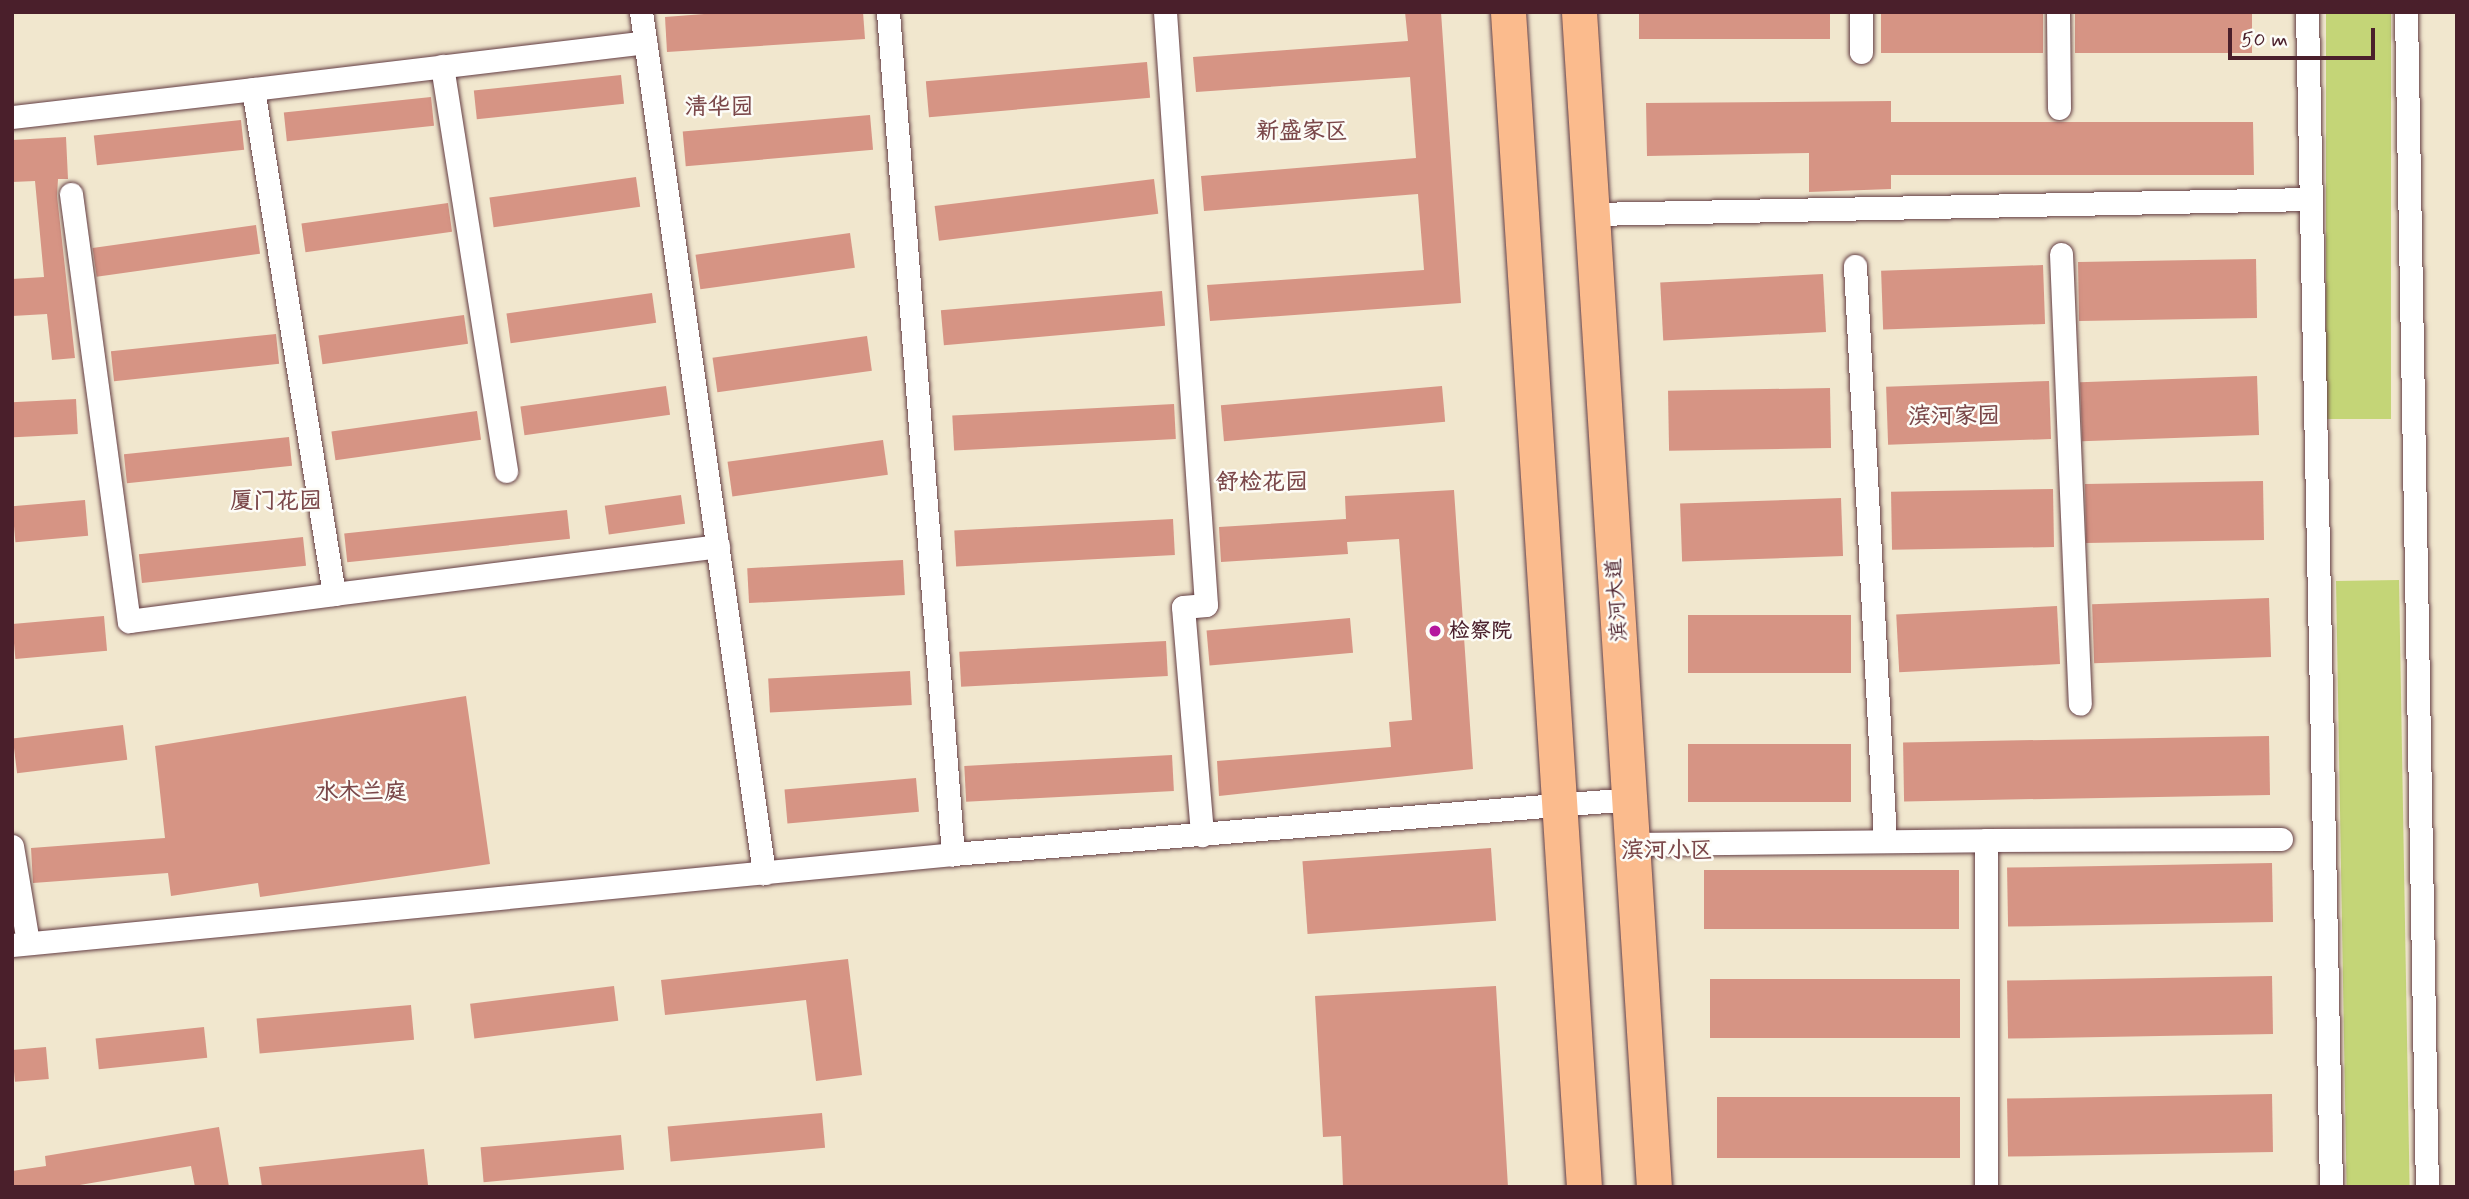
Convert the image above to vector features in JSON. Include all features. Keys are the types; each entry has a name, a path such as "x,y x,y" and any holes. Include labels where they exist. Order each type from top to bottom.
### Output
{"main road":[{"path":"1508,12 1584,1187"},
{"name":"滨河大道","path":"1579,12 1654,1187"}],"street":[{"path":"642,12 764,873"},
{"path":"888,12 953,854"},
{"path":"1165,12 1206,605 1183,607 1202,835"},
{"path":"1861,12 1861,52"},
{"path":"2057,12 2059,108"},
{"path":"2307,12 2331,1187"},
{"path":"2406,12 2427,1187"},
{"path":"12,117 645,42"},
{"path":"442,66 506,471"},
{"path":"253,89 334,594"},
{"path":"71,194 83,321 129,621 718,546"},
{"path":"1592,214 2311,199"},
{"path":"2061,254 2080,704"},
{"path":"1855,266 1885,841"},
{"path":"12,846 20,944 953,854 1630,799"},
{"path":"1631,844 2281,839"},
{"path":"1986,840 1986,1187"}],"green space":[{"path":"2326,12 2391,12 2391,419 2326,419"},
{"path":"2399,580 2410,1187 2347,1187 2336,581"}],"building":[{"path":"730,12 863,12 865,39 667,52 665,17"},
{"path":"1405,12 1441,12 1461,303 1210,321 1207,285 1424,270 1418,194 1204,211 1201,176 1416,158 1410,77 1196,92 1193,57 1408,41"},
{"path":"1639,12 1830,12 1830,39 1639,39"},
{"path":"1881,12 2043,12 2043,53 1881,53"},
{"path":"2075,12 2252,12 2252,53 2075,53"},
{"path":"1147,62 1150,98 929,117 926,81"},
{"path":"621,75 624,104 477,119 474,90"},
{"path":"431,97 434,126 287,141 284,112"},
{"path":"1891,101 1891,122 2253,122 2254,175 1891,175 1891,189 1809,192 1809,153 1647,156 1646,103"},
{"path":"870,115 873,150 686,166 683,131"},
{"path":"241,120 244,150 97,165 94,135"},
{"path":"66,137 68,179 58,179 57,196 75,358 52,360 47,314 12,316 12,279 44,277 35,181 12,182 12,140"},
{"path":"636,177 640,207 494,227 489,198"},
{"path":"1154,179 1158,214 939,241 935,206"},
{"path":"448,203 452,232 305,252 301,224"},
{"path":"256,225 260,254 97,277 93,248"},
{"path":"850,233 855,268 700,289 696,255"},
{"path":"2256,259 2257,318 2079,321 2078,262"},
{"path":"2043,265 2045,324 1883,330 1881,271"},
{"path":"1823,274 1826,332 1663,340 1660,283"},
{"path":"1162,291 1165,326 944,345 941,310"},
{"path":"652,293 656,323 511,343 506,313"},
{"path":"464,315 468,344 322,364 318,335"},
{"path":"276,334 279,364 114,381 111,351"},
{"path":"867,336 872,371 717,392 713,358"},
{"path":"2257,376 2259,435 2082,441 2080,382"},
{"path":"2049,381 2051,439 1888,445 1886,387"},
{"path":"666,386 670,415 524,435 520,406"},
{"path":"1442,386 1445,422 1224,441 1221,405"},
{"path":"1830,388 1831,448 1669,451 1668,391"},
{"path":"76,399 78,434 14,437 12,402"},
{"path":"1174,404 1176,439 954,451 952,416"},
{"path":"477,411 481,440 335,460 331,431"},
{"path":"289,437 292,466 127,483 124,454"},
{"path":"883,440 888,475 732,497 728,462"},
{"path":"2263,481 2264,540 2086,543 2085,484"},
{"path":"2053,489 2054,547 1892,550 1891,492"},
{"name":"检察院","path":"1454,490 1473,769 1219,796 1217,761 1391,747 1389,722 1412,720 1399,539 1347,542 1348,554 1221,562 1219,527 1346,519 1345,496"},
{"path":"681,495 685,524 609,534 605,506"},
{"path":"1841,498 1843,556 1682,562 1680,504"},
{"path":"85,500 88,536 15,542 12,506"},
{"path":"567,510 570,539 347,562 344,533"},
{"path":"1173,519 1175,555 956,566 954,530"},
{"path":"303,537 306,566 142,583 139,554"},
{"path":"903,560 905,595 749,603 747,568"},
{"path":"2269,598 2271,657 2094,663 2092,604"},
{"path":"2057,606 2060,664 1899,672 1896,614"},
{"path":"1688,615 1851,615 1851,673 1688,673"},
{"path":"104,616 107,651 15,659 12,624"},
{"path":"1350,618 1353,653 1210,665 1207,631"},
{"path":"1166,641 1168,676 961,687 959,652"},
{"path":"910,671 912,705 770,712 768,678"},
{"path":"466,696 490,864 260,897 258,883 171,896 168,873 33,883 31,848 165,838 155,746"},
{"path":"123,725 127,760 17,773 13,739"},
{"path":"2269,736 2270,795 1904,801 1903,742"},
{"path":"1688,744 1851,744 1851,802 1688,802"},
{"path":"1172,755 1174,791 966,802 964,766"},
{"path":"916,778 919,812 787,823 785,790"},
{"path":"1491,848 1496,921 1308,934 1302,861"},
{"path":"2272,863 2273,922 2008,927 2007,868"},
{"path":"1704,870 1959,870 1959,929 1704,929"},
{"path":"848,959 862,1075 816,1081 806,1000 665,1015 661,980"},
{"path":"2272,976 2273,1034 2008,1039 2007,981"},
{"path":"1710,979 1960,979 1960,1038 1710,1038"},
{"path":"614,986 618,1021 474,1038 470,1004"},
{"path":"1496,986 1508,1187 1343,1187 1341,1136 1323,1137 1315,996"},
{"path":"411,1005 414,1040 260,1053 257,1019"},
{"path":"204,1027 207,1058 99,1069 96,1038"},
{"path":"46,1047 49,1079 15,1082 12,1050"},
{"path":"2272,1094 2273,1152 2008,1157 2007,1099"},
{"path":"1717,1097 1960,1097 1960,1158 1717,1158"},
{"path":"822,1113 825,1148 671,1161 668,1127"},
{"path":"219,1127 229,1187 195,1187 191,1166 68,1187 12,1187 12,1171 46,1166 45,1156"},
{"path":"621,1135 624,1170 484,1182 481,1147"},
{"path":"424,1149 428,1185 262,1187 259,1167"}],"place":[{"name":"检察院","path":"1435,631"}],"district":[{"name":"清华园","path":"719,108"},
{"name":"新盛家区","path":"1302,132"},
{"name":"滨河家园","path":"1954,417"},
{"name":"舒检花园","path":"1262,483"},
{"name":"厦门花园","path":"276,502"},
{"name":"水木兰庭","path":"361,793"},
{"name":"滨河小区","path":"1667,851"}]}
